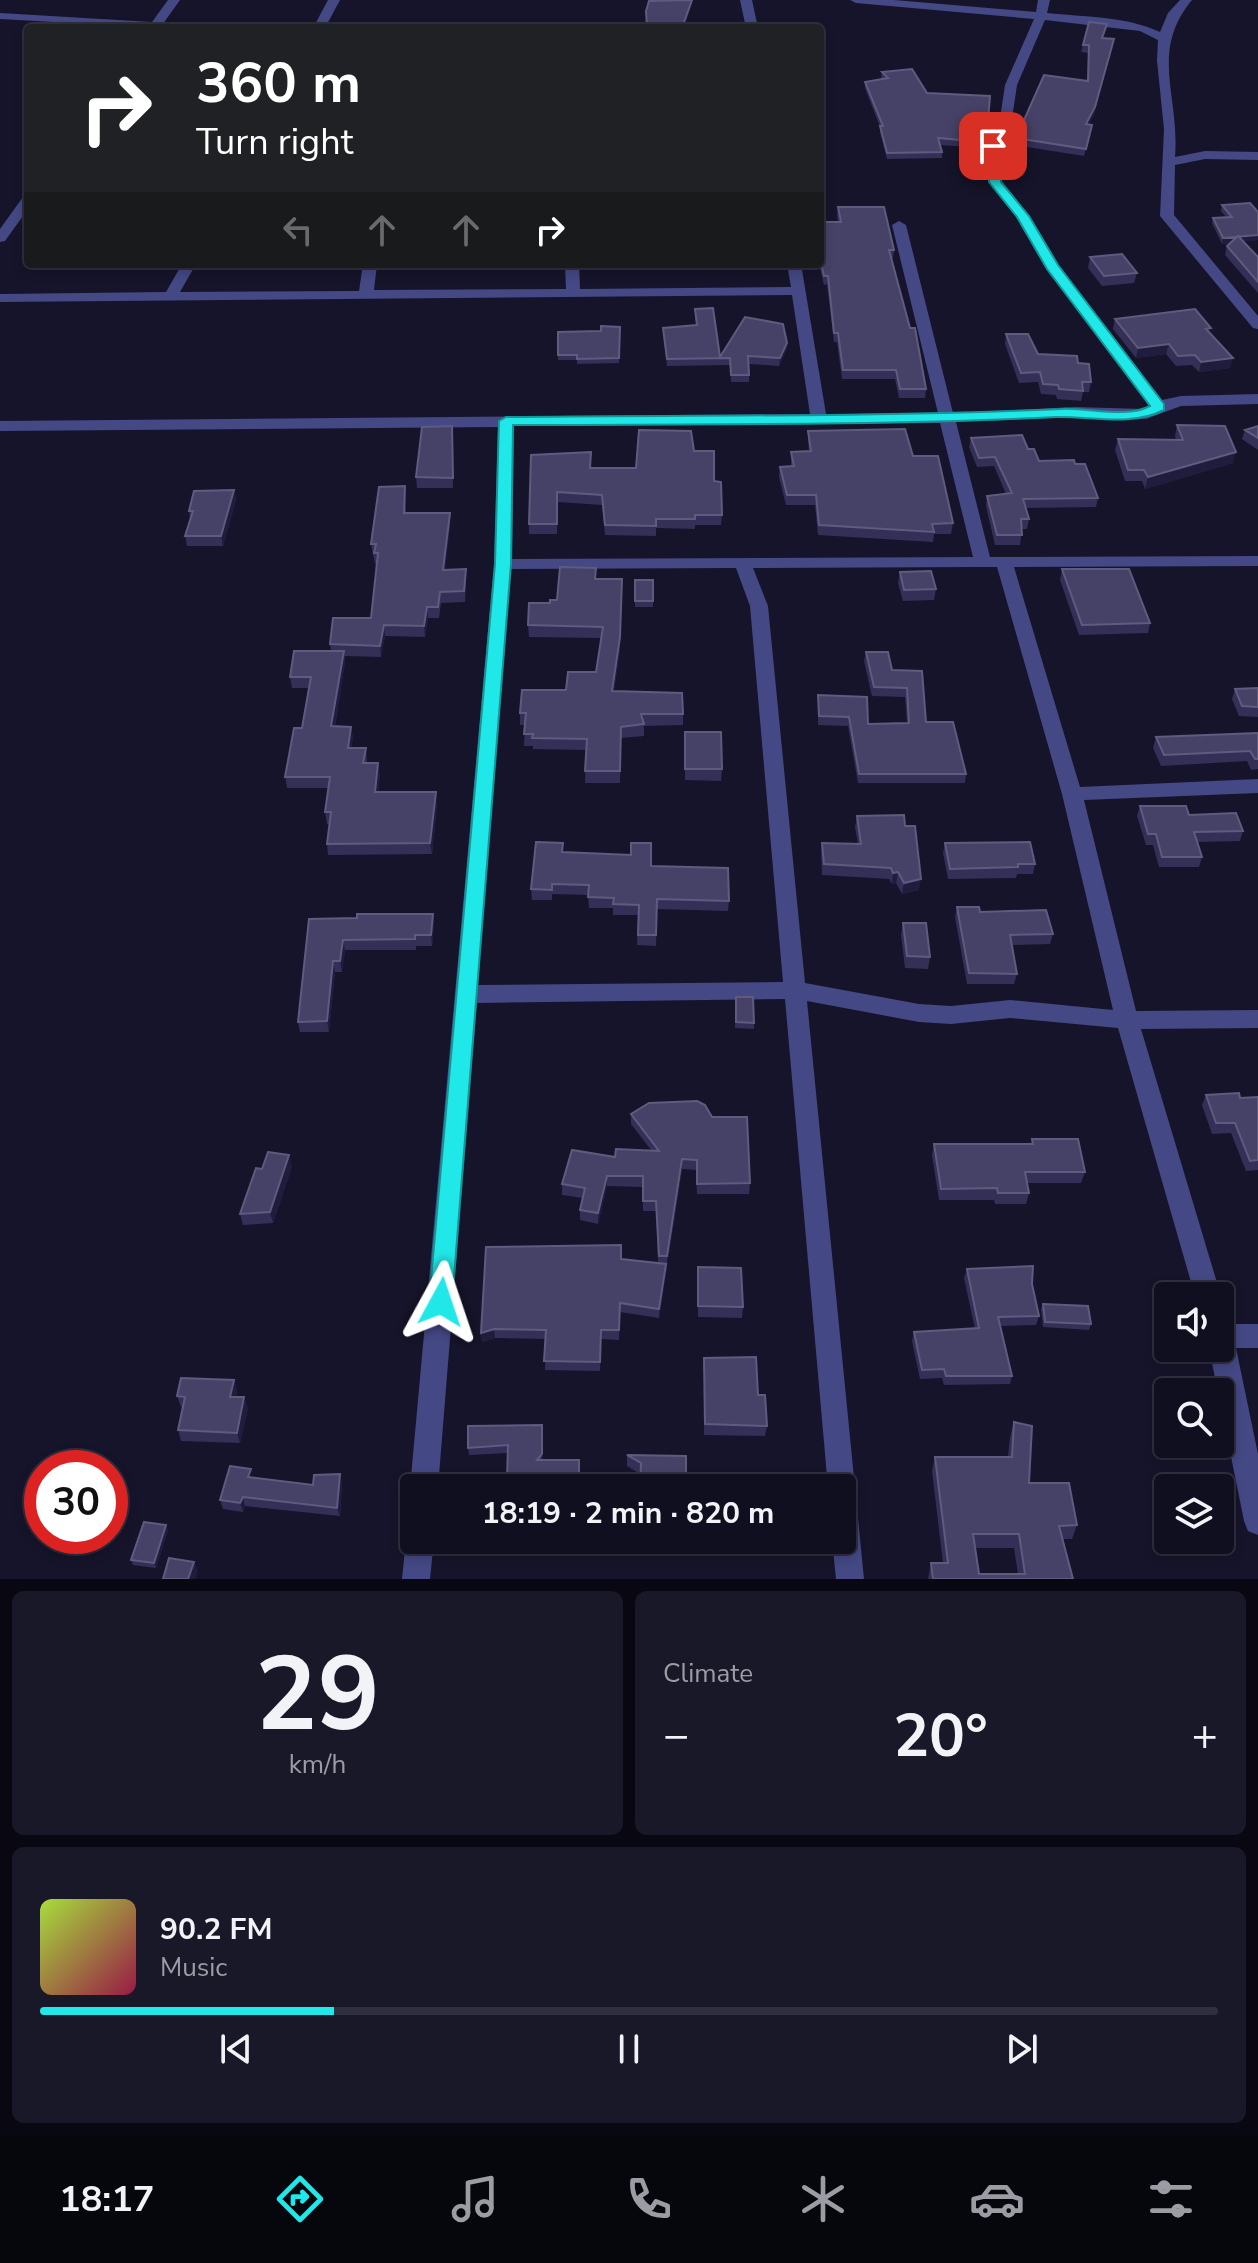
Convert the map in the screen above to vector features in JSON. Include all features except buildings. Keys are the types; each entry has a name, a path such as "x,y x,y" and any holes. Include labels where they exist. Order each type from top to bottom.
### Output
{"street":[{"path":"156,24 174,0"},
{"path":"321,24 334,0"},
{"path":"746,0 751,24"},
{"path":"856,0 1043,7 1134,26 1164,38"},
{"path":"1186,0 1175,12 1162,50 1170,130 1167,216 1258,325"},
{"path":"1043,7 1011,85 1007,112 993,146 995,182 1022,216 1052,266 1159,407"},
{"path":"0,16 112,24"},
{"path":"1168,162 1205,155 1258,156"},
{"path":"0,238 24,205"},
{"path":"899,225 949,418 1072,794 1127,1020 1204,1282"},
{"path":"171,296 187,268"},
{"path":"366,295 369,268"},
{"path":"572,268 573,293"},
{"path":"795,268 819,419"},
{"path":"0,298 799,291"},
{"path":"0,426 949,418 1075,412 1118,415 1146,414 1181,401 1258,399"},
{"path":"425,1474 503,564 506,421"},
{"path":"503,564 1258,561"},
{"path":"743,564 759,606 850,1579"},
{"path":"1072,794 1258,786"},
{"path":"468,994 796,990 919,1013 951,1015 1010,1009 1127,1020 1258,1019"},
{"path":"1234,1336 1258,1336"},
{"path":"1225,1362 1258,1521"},
{"path":"416,1579 419,1554"}],"route":[{"path":"441,1302 503,564 506,421 949,418 1075,412 1118,415 1146,414 1159,407 1052,266 1022,216 995,182 993,146"}]}
